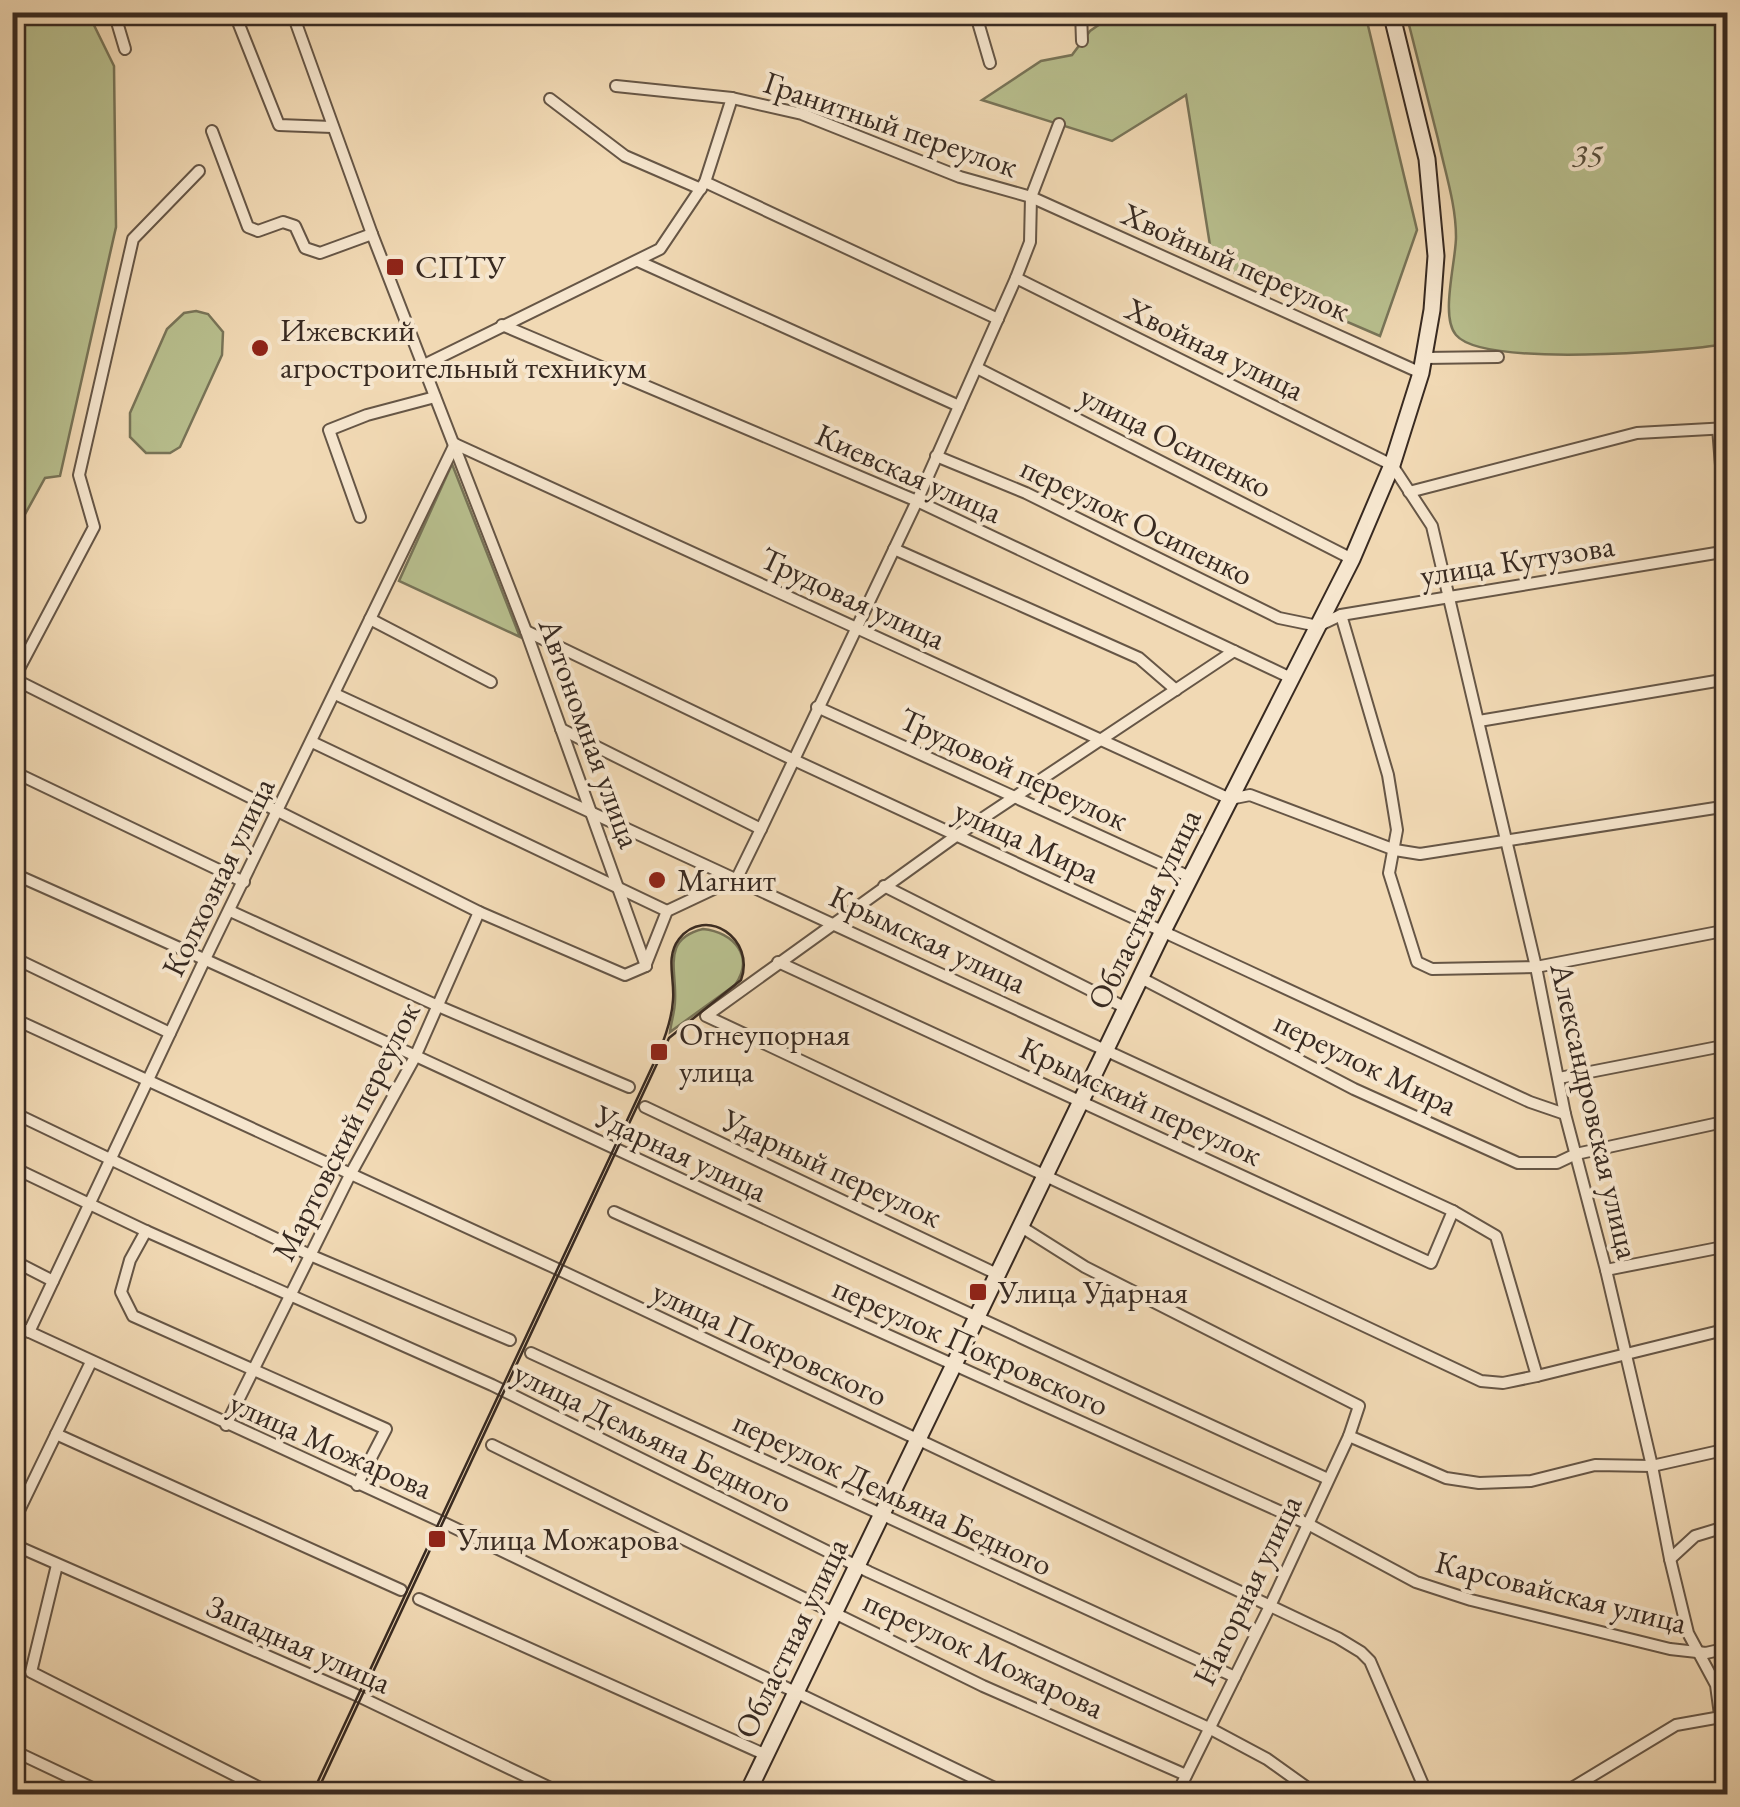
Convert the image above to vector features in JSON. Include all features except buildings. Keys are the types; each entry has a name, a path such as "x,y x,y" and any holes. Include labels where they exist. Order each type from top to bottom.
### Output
{"main road":[{"name":"Областная улица","path":"750,1789 1080,1100 1352,559 1392,465 1422,365 1436,256 1427,159 1391,12"}],"street":[{"path":"114,12 125,49"},
{"path":"234,12 279,125 332,128"},
{"name":"Автономная улица","path":"292,12 372,234 526,631 646,966"},
{"path":"975,12 990,63"},
{"path":"1081,12 1082,41"},
{"name":"Гранитный переулок","path":"616,86 732,98 802,114 960,177 1031,196"},
{"path":"422,366 660,249 703,185 732,98"},
{"path":"550,99 626,156 703,185 998,319"},
{"path":"199,171 133,239 79,475 94,527 13,680 479,912 625,975 646,966 666,911 737,878 762,829 1016,278 1030,242 1031,196 1059,124"},
{"path":"212,131 248,227 258,231 283,222 295,226 305,248 320,254 372,234"},
{"name":"Хвойный переулок","path":"1031,196 1422,365"},
{"path":"638,261 959,406"},
{"name":"Хвойная улица","path":"1016,278 1392,465"},
{"name":"Киевская улица","path":"502,325 916,500 1291,678"},
{"path":"1422,365 1498,357"},
{"name":"улица Осипенко","path":"977,368 1352,559"},
{"path":"360,517 329,430 367,415 436,398"},
{"path":"1409,492 1637,433 1723,428 1727,551"},
{"name":"Колхозная улица","path":"28,1332 454,444"},
{"name":"Трудовая улица","path":"454,444 1230,799 1250,795 1395,850"},
{"name":"переулок Осипенко","path":"936,456 1026,493 1279,618 1318,626"},
{"name":"Александровская улица","path":"1392,465 1432,526 1450,596 1536,967 1565,1114 1652,1466 1670,1560 1688,1632 1716,1686 1728,1774"},
{"path":"894,549 1139,658 1176,690"},
{"name":"улица Кутузова","path":"1318,626 1341,615 1727,551"},
{"path":"1341,615 1388,775 1397,830 1389,873 1417,962 1432,970 1536,967 1728,930"},
{"path":"370,619 491,682"},
{"name":"улица Мира","path":"526,631 956,836 1530,1102 1565,1114"},
{"path":"1234,651 956,836 706,1016 1481,1381 1503,1384 1728,1329"},
{"path":"1478,720 1728,679"},
{"name":"Крымская улица","path":"335,694 593,816 1106,1048 1496,1236 1537,1376"},
{"name":"Трудовой переулок","path":"818,707 1190,877"},
{"path":"560,729 762,829"},
{"path":"312,742 666,911"},
{"path":"12,771 244,882"},
{"path":"1395,850 1420,854 1728,806"},
{"name":"Ударная улица","path":"12,873 1328,1479"},
{"path":"884,886 1126,1008"},
{"path":"230,912 629,1087"},
{"name":"Мартовский переулок","path":"226,1425 350,1175 414,1058 479,912"},
{"path":"12,956 170,1033"},
{"name":"Крымский переулок","path":"778,962 1431,1263 1452,1212"},
{"name":"переулок Мира","path":"1140,978 1354,1089 1518,1163 1557,1163 1576,1154 1728,1121"},
{"name":"улица Покровского","path":"12,1018 553,1267 1338,1638 1370,1661 1427,1794"},
{"path":"1559,1078 1728,1045"},
{"name":"Ударный переулок","path":"645,1107 997,1274"},
{"path":"12,1112 310,1255 510,1340"},
{"name":"улица Демьяна Бедного","path":"12,1167 492,1385 856,1566 1208,1728 1268,1759 1316,1794"},
{"name":"переулок Покровского","path":"614,1212 1308,1524"},
{"name":"Нагорная улица","path":"1020,1226 1085,1267 1359,1406 1349,1436 1270,1606 1177,1794"},
{"path":"146,1231 130,1260 121,1292 132,1316 386,1429 357,1485"},
{"path":"1606,1270 1728,1246"},
{"path":"12,1260 53,1281"},
{"name":"улица Можарова","path":"12,1324 438,1520 1007,1794"},
{"name":"переулок Демьяна Бедного","path":"532,1353 1234,1677"},
{"path":"12,1524 92,1362"},
{"path":"56,1434 401,1590"},
{"path":"1349,1436 1446,1478 1479,1484 1531,1481 1595,1465 1652,1466 1728,1449"},
{"name":"переулок Можарова","path":"492,1445 983,1686 1186,1775"},
{"name":"Карсовайская улица","path":"1308,1524 1416,1582 1489,1604 1670,1648 1697,1652 1728,1648"},
{"path":"1670,1560 1695,1536 1728,1526"},
{"name":"Западная улица","path":"12,1544 354,1694 563,1794"},
{"path":"57,1565 31,1672 272,1794"},
{"path":"419,1598 766,1755"},
{"path":"1562,1794 1676,1725 1724,1724"},
{"path":"12,1750 105,1794"},
{"path":"750,1789 776,1794"}],"green space":[{"path":"13,12 88,13 114,66 116,227 60,476 45,478 13,536"},
{"path":"1116,13 1365,13 1417,230 1380,336 1213,264 1186,95 1112,141 982,100 1041,61 1072,55 1090,31"},
{"name":"35","path":"1406,13 1727,13 1727,344 1629,353 1542,354 1474,345 1456,335 1449,315 1456,237 1454,212"},
{"path":"184,313 208,314 223,332 222,355 180,447 170,453 146,453 130,437 130,413 167,329"},
{"path":"452,464 520,637 399,581"},
{"path":"703,929 724,935 738,948 743,965 741,975 735,985 670,1032 675,1005 676,948 681,940"}],"tram line":[{"path":"312,1794 659,1052 672,1007 671,961 675,946 690,929 702,925 726,931 741,952 741,980 669,1038 316,1794"}],"place":[{"name":"СПТУ","path":"395,267"},
{"name":"Ижевский агростроительный техникум","path":"260,348"},
{"name":"Магнит","path":"657,880"},
{"name":"Огнеупорная улица","path":"659,1052"},
{"name":"Улица Ударная","path":"978,1292"},
{"name":"Улица Можарова","path":"437,1539"}]}
